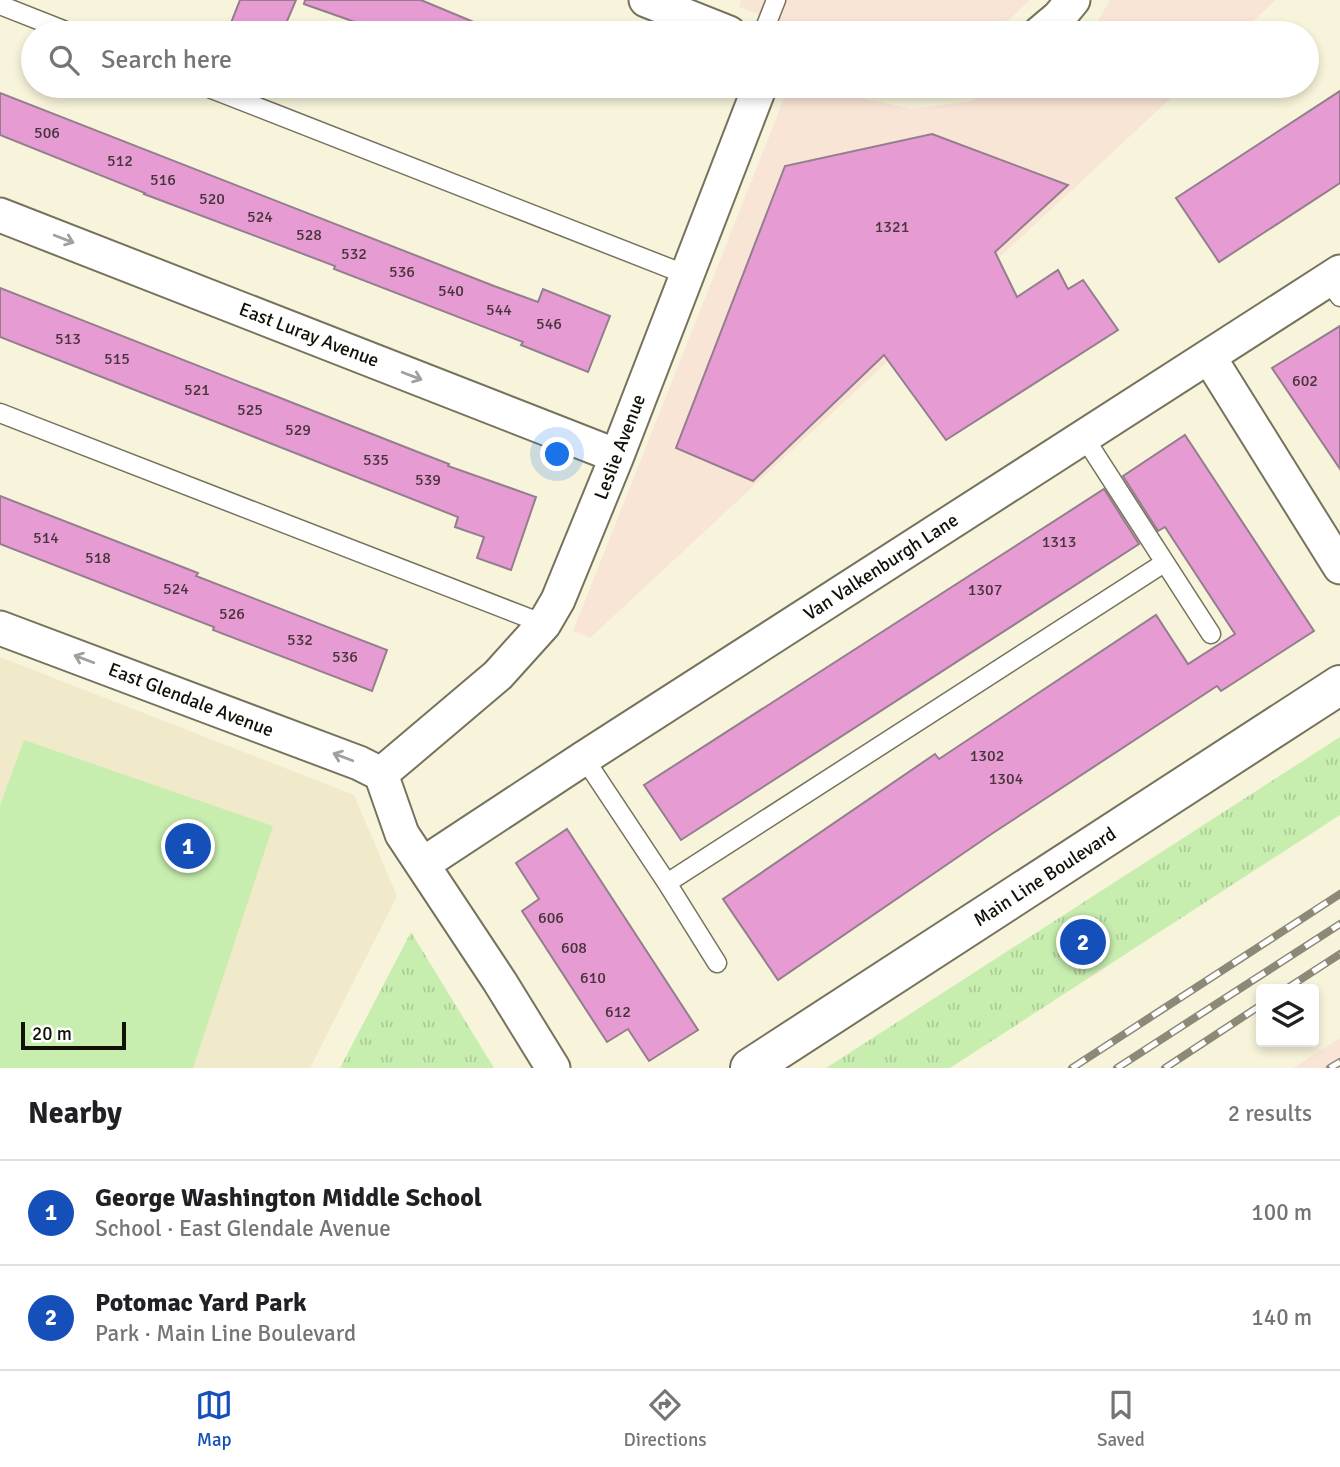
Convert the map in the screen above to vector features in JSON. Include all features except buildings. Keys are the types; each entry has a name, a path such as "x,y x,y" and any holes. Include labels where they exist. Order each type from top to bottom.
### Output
{"street":[{"path":"646,0 699,21"},
{"path":"1054,21 1073,0"},
{"name":"Leslie Avenue","path":"392,766 498,675 544,624 568,579 755,98"},
{"name":"East Luray Avenue","path":"0,215 617,456"},
{"name":"Van Valkenburgh Lane","path":"423,864 1209,357 1336,283"},
{"path":"1209,357 1340,567"},
{"name":"East Glendale Avenue","path":"0,628 359,763 392,766"},
{"name":"Main Line Boulevard","path":"750,1068 1340,685"},
{"path":"392,766 402,834 553,1068"}],"lane":[{"path":"768,21 776,0"},
{"path":"0,5 41,21"},
{"path":"235,98 687,275"},
{"path":"0,413 544,624"},
{"path":"1084,437 1211,634"},
{"path":"667,883 1164,563"},
{"path":"584,758 717,963"}],"shaded area":[{"path":"741,0 1030,0 1007,21 775,21 739,7"},
{"path":"1110,0 1276,0 1253,21 1098,21"},
{"path":"784,98 862,98 911,109 978,98 1171,98 590,638 573,631"},
{"path":"0,657 354,795 397,896 310,1068 0,1068"},
{"path":"1340,1038 1340,1068 1293,1068"}],"green space":[{"path":"1340,737 1340,815 950,1068 826,1068"},
{"path":"24,740 273,826 193,1068 0,1068 0,805"},
{"path":"411,932 494,1068 340,1068"}],"railway":[{"path":"1072,1068 1340,894"},
{"path":"1117,1068 1340,924"},
{"path":"1294,984 1340,954"},
{"path":"1165,1068 1256,1008"},
{"path":"1330,1068 1340,1062"}],"place":[{"name":"George Washington Middle School","path":"188,846"},
{"name":"Potomac Yard Park","path":"1083,942"}]}
